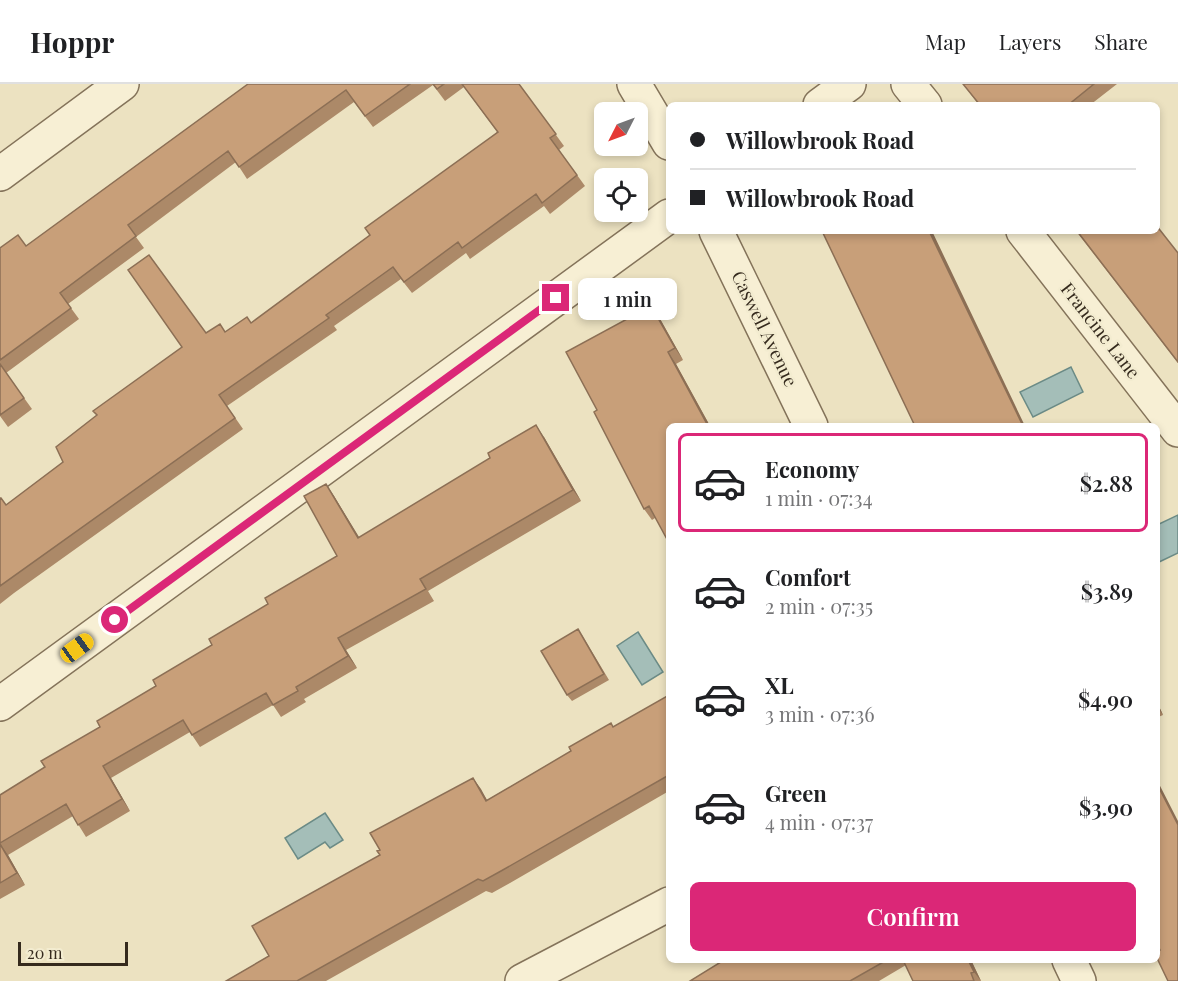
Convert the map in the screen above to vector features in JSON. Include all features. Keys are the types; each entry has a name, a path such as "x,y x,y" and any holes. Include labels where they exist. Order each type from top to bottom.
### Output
{"street":[{"path":"0,174 122,84"},
{"path":"634,84 666,138"},
{"path":"824,102 849,84"},
{"path":"908,84 923,102"},
{"path":"0,704 666,218"},
{"name":"Caswell Avenue","path":"717,234 810,423"},
{"name":"Francine Lane","path":"1025,234 1178,430"},
{"path":"522,981 666,906"},
{"path":"1070,963 1079,981"}],"water":[{"path":"1071,367 1083,392 1033,417 1020,392"},
{"path":"1178,515 1178,553 1160,562 1160,524"},
{"path":"638,632 663,672 642,685 617,646"},
{"path":"325,813 343,840 330,848 325,842 298,859 285,838"}],"building":[{"path":"248,84 410,84 365,116 346,90 239,167 228,151 128,225 136,236 60,293 71,308 0,360 0,248 18,235 26,246"},
{"path":"433,84 444,84 437,89"},
{"path":"462,84 519,84 556,134 550,138 577,175 542,203 536,194 462,248 458,242 404,282 393,267 326,315 329,318 219,395 235,418 0,586 0,498 6,505 63,462 56,447 97,415 93,411 182,347 128,270 149,255 206,333 220,324 225,332 247,317 251,323 370,235 365,228 498,132"},
{"path":"963,84 1094,84 1072,102 978,102"},
{"path":"1160,230 1178,253 1178,362 1079,234 1160,234"},
{"path":"823,234 930,234 1022,423 914,423"},
{"path":"651,306 675,348 668,352 706,423 666,423 666,537 649,506 644,509 594,412 597,410 566,352"},
{"path":"0,364 24,398 0,415"},
{"path":"536,425 573,490 420,579 426,589 338,638 348,656 296,687 298,691 273,705 266,693 192,735 183,720 103,766 122,799 78,825 66,804 0,843 0,795 45,767 41,761 100,727 97,721 156,686 153,680 212,645 209,639 268,604 265,598 337,556 304,496 326,484 358,538 490,458 488,453"},
{"path":"578,629 604,674 567,695 541,651"},
{"path":"666,697 666,777 483,881 478,879 297,981 226,981 269,956 252,926 380,855 377,851 380,850 370,833 473,778 486,801 571,751 569,747 611,723 613,727"},
{"path":"1160,790 1178,825 1178,981 1168,981 1159,963"},
{"path":"0,844 17,873 0,883"},
{"path":"719,963 882,963 850,981 690,981"},
{"path":"904,963 970,963 974,972 971,973 974,981 913,981"}],"route":[{"path":"115,620 556,298"}]}
